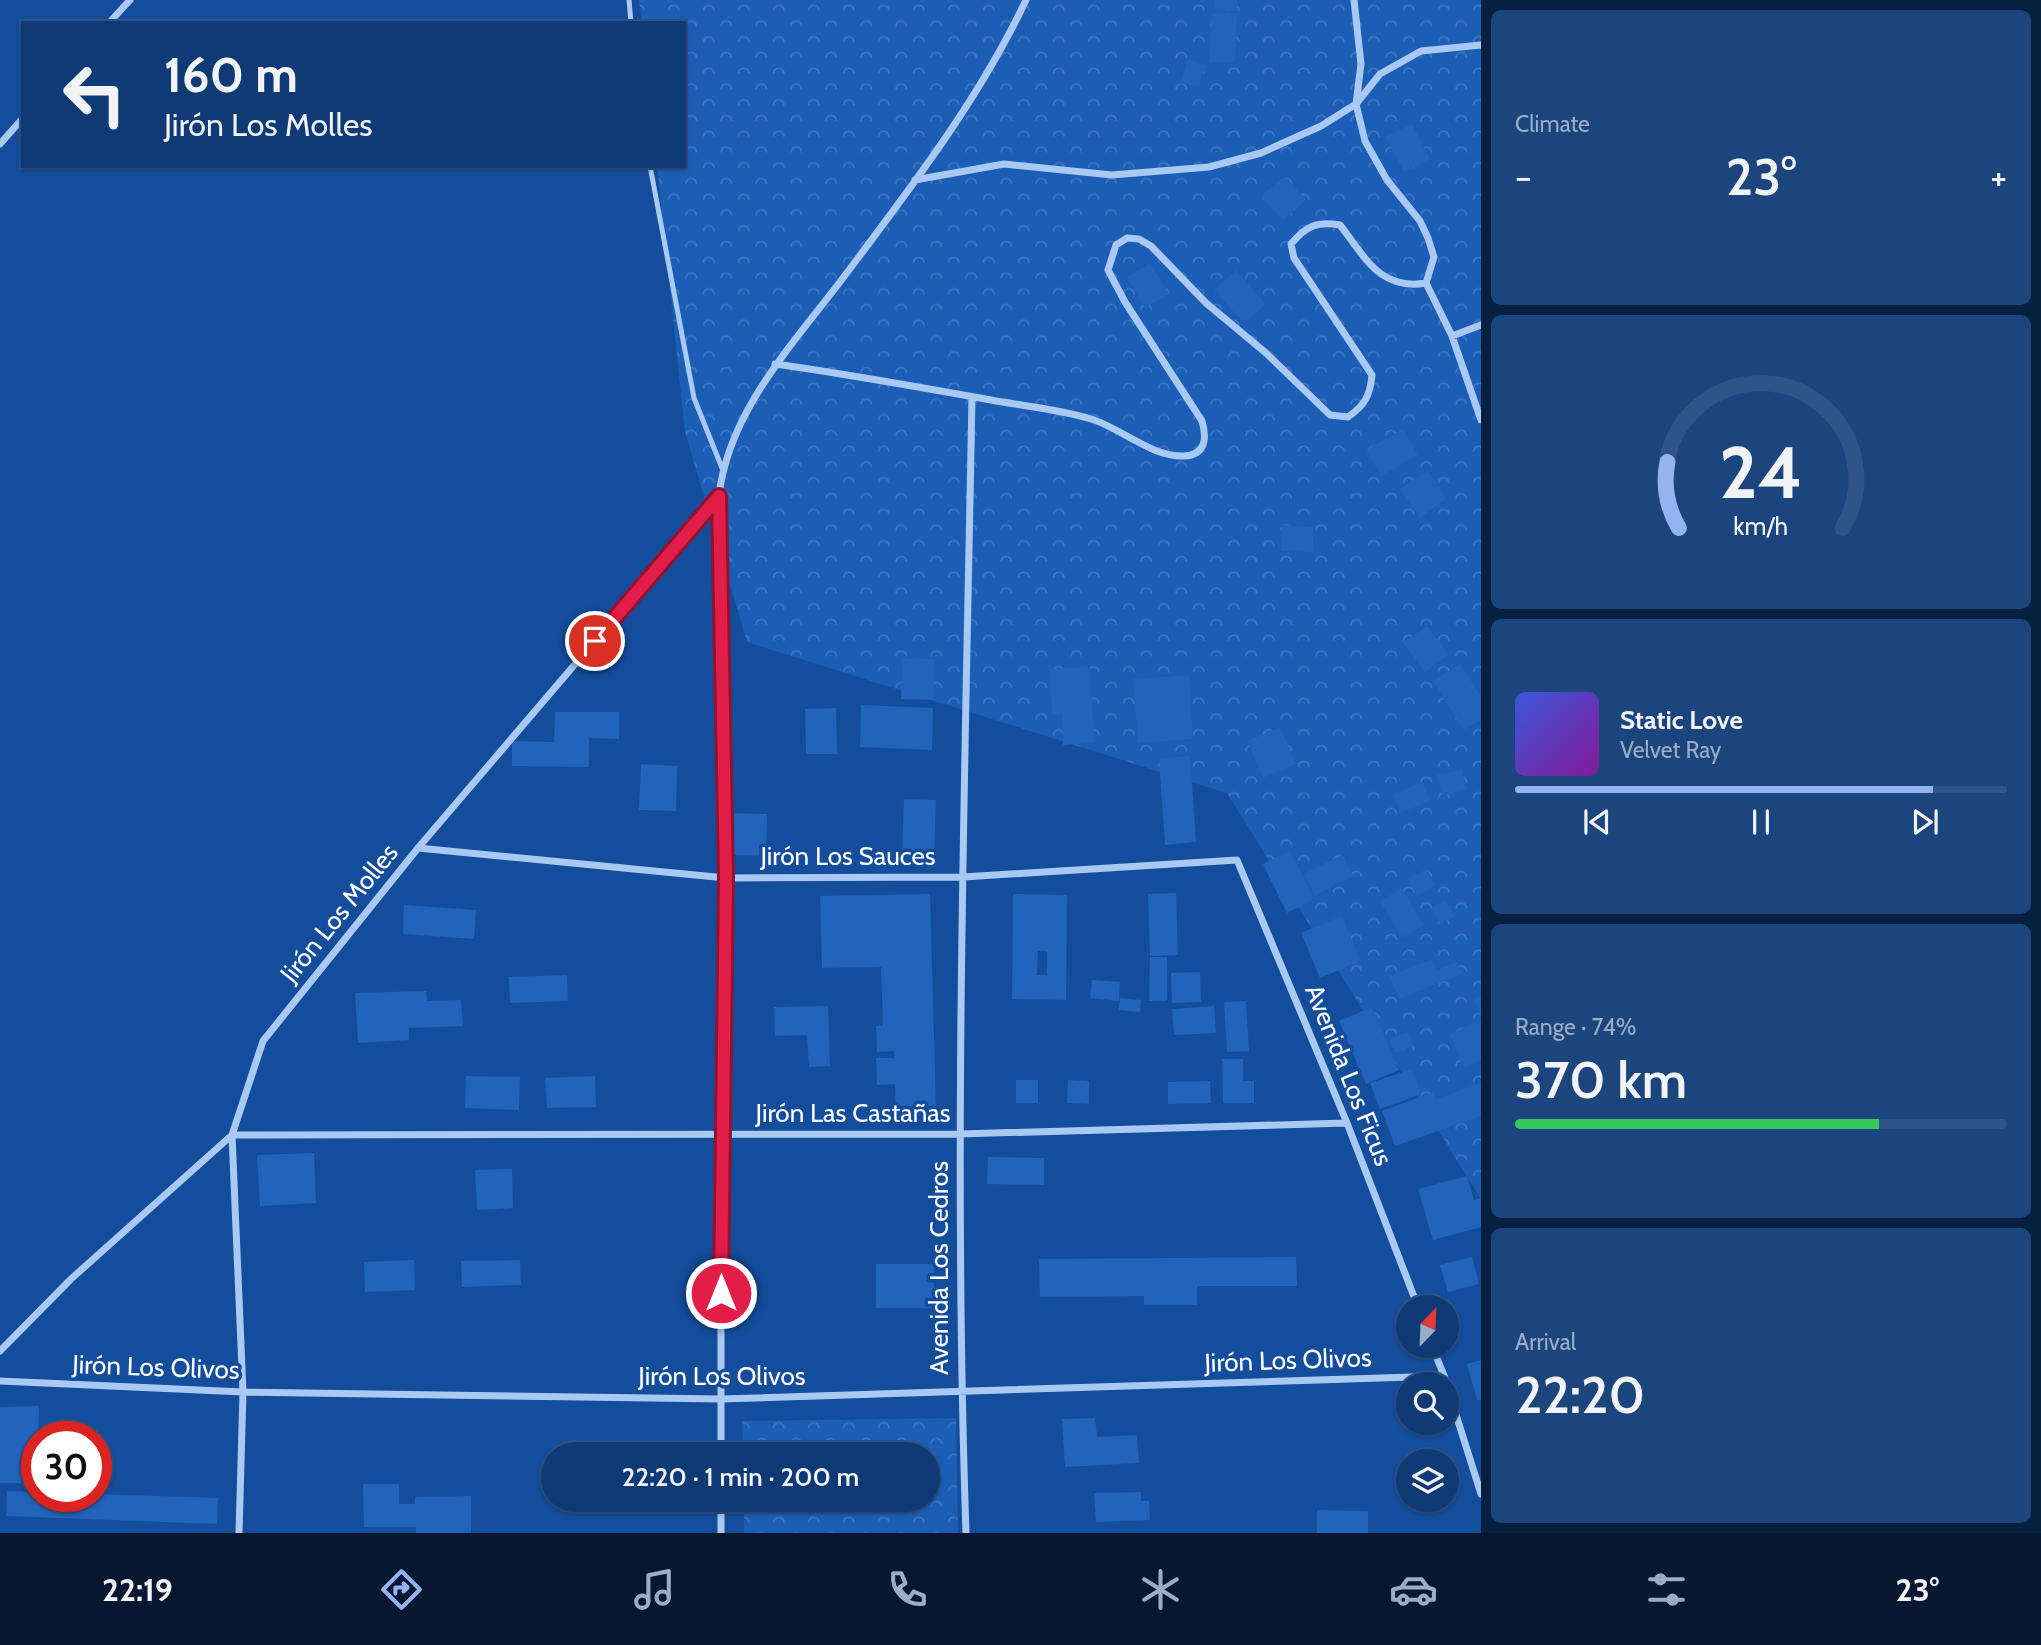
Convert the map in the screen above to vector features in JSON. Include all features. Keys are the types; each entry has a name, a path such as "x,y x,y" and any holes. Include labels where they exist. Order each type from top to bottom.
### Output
{"street":[{"path":"111,21 130,0"},
{"path":"721,1442 721,1134 726,878 719,496 722,468 754,398 775,364 914,180 997,57 1026,0"},
{"path":"1354,0 1361,64 1356,104 1364,141 1387,180 1420,220 1428,238 1434,257 1426,283 1452,336 1481,420"},
{"path":"914,180 1004,164 1112,175 1209,167 1261,153 1321,126 1356,104 1380,74 1421,51 1481,45"},
{"path":"0,144 21,120"},
{"path":"775,364 889,380 1091,419 1164,453 1184,456 1203,448 1205,441 1202,421 1108,271 1116,245 1128,238 1139,239 1151,246 1206,303 1266,354 1330,415 1348,417 1362,407 1371,395 1372,375 1294,258 1291,244 1312,225 1321,222 1340,225 1377,273 1409,286 1426,283"},
{"path":"1452,336 1481,325"},
{"name":"Avenida Los Cedros","path":"966,1533 961,1392 959,1134 972,397"},
{"name":"Jirón Los Molles","path":"0,1351 71,1279 232,1135 264,1041 418,848 719,496"},
{"name":"Jirón Los Sauces","path":"418,848 726,878 963,877 1237,860"},
{"name":"Avenida Los Ficus","path":"1237,860 1347,1123 1413,1295"},
{"name":"Jirón Las Castañas","path":"232,1135 959,1134 1347,1123"},
{"path":"232,1135 243,1392 239,1533"},
{"name":"Jirón Los Olivos","path":"0,1381 243,1392 721,1399 1396,1383"},
{"path":"1459,1424 1481,1494"},
{"path":"721,1512 721,1533"}],"lane":[{"path":"629,0 631,21"},
{"path":"650,168 694,398 722,468"}],"green space":[{"path":"639,0 1481,0 1481,1199 1227,793 747,642 685,432 657,168 686,168 686,21 642,21"},
{"path":"956,1418 958,1533 744,1533 744,1512 940,1512 940,1442 743,1442 742,1421"}],"building":[{"path":"1214,0 1238,0 1237,11 1214,9"},
{"path":"1212,13 1237,14 1235,63 1209,62"},
{"path":"1188,59 1206,65 1199,85 1180,84"},
{"path":"1412,124 1430,159 1404,172 1385,137"},
{"path":"1285,176 1306,200 1283,221 1261,196"},
{"path":"1150,263 1169,294 1145,308 1127,277"},
{"path":"1236,270 1266,304 1244,323 1214,290"},
{"path":"1403,429 1418,455 1381,476 1366,450"},
{"path":"1428,471 1446,499 1420,518 1400,489"},
{"path":"1282,525 1313,527 1313,552 1281,551"},
{"path":"1427,626 1449,655 1425,672 1403,643"},
{"path":"903,658 934,659 933,700 901,699"},
{"path":"1460,664 1481,697 1481,720 1464,730 1433,681"},
{"path":"1090,667 1094,743 1063,745 1062,714 1052,715 1050,669"},
{"path":"1189,675 1193,739 1138,743 1133,679"},
{"path":"861,705 933,708 932,750 860,747"},
{"path":"836,708 837,754 806,754 805,709"},
{"path":"555,712 619,712 619,739 589,738 589,767 512,766 512,741 554,742"},
{"path":"1280,727 1296,764 1263,778 1247,741"},
{"path":"1190,756 1196,842 1165,845 1159,758"},
{"path":"641,764 677,766 676,811 639,810"},
{"path":"1462,770 1467,790 1442,796 1437,775"},
{"path":"1423,782 1430,801 1400,813 1393,794"},
{"path":"904,799 936,800 934,856 902,854"},
{"path":"728,813 767,814 766,856 727,855"},
{"path":"1290,851 1315,899 1287,913 1263,864"},
{"path":"1342,855 1353,876 1315,896 1304,874"},
{"path":"1427,869 1435,886 1416,896 1408,878"},
{"path":"1402,888 1424,926 1402,938 1380,901"},
{"path":"1176,893 1178,955 1150,956 1148,894"},
{"path":"930,894 936,1109 896,1110 895,1084 877,1085 876,1058 894,1058 894,1051 877,1052 876,1026 883,1026 881,967 822,968 820,896"},
{"path":"1013,894 1067,895 1066,1000 1012,999","holes":["1038,951 1047,951 1047,975 1037,975"]},
{"path":"1446,900 1454,917 1440,925 1431,907"},
{"path":"404,905 476,910 474,939 403,934"},
{"path":"1342,916 1361,961 1320,978 1301,933"},
{"path":"1150,957 1167,957 1167,1001 1149,1001"},
{"path":"1433,959 1437,970 1457,962 1462,974 1399,999 1389,976"},
{"path":"1200,972 1201,1002 1172,1003 1171,973"},
{"path":"567,975 568,1001 510,1003 509,977"},
{"path":"1092,980 1120,982 1119,1001 1090,998"},
{"path":"426,991 427,1001 461,1000 463,1026 409,1028 409,1040 358,1043 355,993"},
{"path":"1481,995 1481,1014 1473,1000"},
{"path":"1120,998 1141,1000 1140,1012 1119,1010"},
{"path":"1246,1001 1249,1051 1227,1052 1224,1002"},
{"path":"828,1006 830,1066 809,1067 807,1035 775,1036 774,1007"},
{"path":"1214,1006 1216,1033 1174,1035 1172,1009"},
{"path":"1372,1007 1399,1070 1366,1084 1339,1021"},
{"path":"1481,1020 1481,1060 1464,1068 1450,1034"},
{"path":"1408,1032 1414,1046 1395,1053 1389,1039"},
{"path":"1222,1059 1243,1059 1243,1081 1254,1081 1254,1103 1223,1103"},
{"path":"1412,1069 1421,1094 1380,1109 1370,1083"},
{"path":"466,1076 520,1077 519,1110 465,1108"},
{"path":"595,1076 596,1107 547,1108 545,1078"},
{"path":"1016,1080 1038,1080 1038,1103 1016,1103"},
{"path":"1068,1080 1089,1081 1089,1104 1067,1103"},
{"path":"1210,1081 1211,1103 1168,1104 1168,1082"},
{"path":"1481,1083 1481,1116 1395,1146 1382,1111 1434,1092 1436,1099"},
{"path":"314,1153 316,1203 260,1206 257,1155"},
{"path":"988,1157 1044,1158 1044,1185 987,1184"},
{"path":"512,1169 513,1208 477,1210 475,1170"},
{"path":"1467,1176 1474,1200 1481,1198 1481,1227 1433,1240 1418,1189"},
{"path":"1296,1257 1297,1286 1197,1286 1197,1305 1144,1305 1144,1296 1040,1297 1039,1259"},
{"path":"1472,1257 1479,1284 1448,1292 1440,1265"},
{"path":"414,1260 415,1290 365,1292 364,1262"},
{"path":"520,1260 521,1285 462,1287 461,1261"},
{"path":"876,1264 934,1264 934,1308 876,1308"},
{"path":"1481,1360 1481,1400 1477,1400 1467,1364"},
{"path":"39,1406 39,1421 21,1421 21,1483 0,1483 0,1407"},
{"path":"1095,1418 1097,1437 1137,1435 1139,1463 1065,1467 1062,1419"},
{"path":"363,1484 399,1484 399,1504 415,1504 415,1497 471,1496 471,1533 416,1533 416,1527 364,1527"},
{"path":"7,1491 21,1491 21,1512 112,1512 112,1495 218,1498 217,1524 6,1516"},
{"path":"1141,1492 1141,1501 1149,1501 1150,1520 1096,1522 1094,1493"},
{"path":"1317,1510 1368,1511 1368,1533 1317,1533"}],"route":[{"path":"595,641 719,496 726,878 721,1293"}]}
